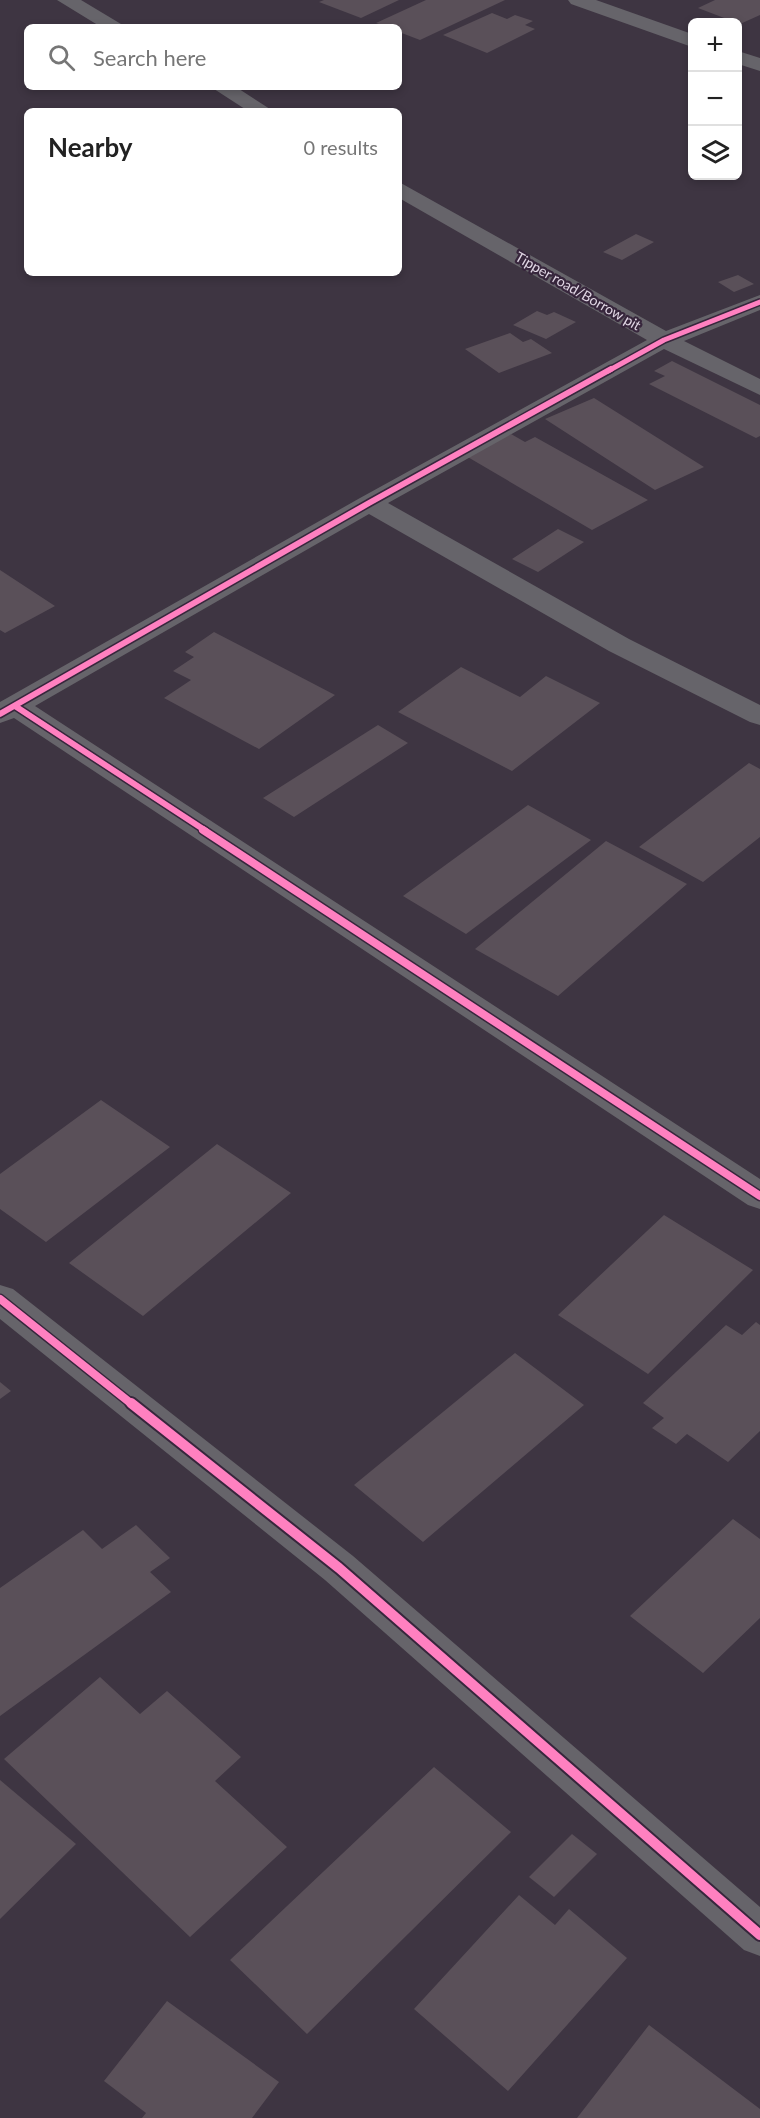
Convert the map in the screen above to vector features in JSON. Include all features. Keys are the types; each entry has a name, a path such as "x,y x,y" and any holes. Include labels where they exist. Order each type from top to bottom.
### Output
{"street":[{"path":"67,0 111,24"},
{"path":"578,0 688,39"},
{"path":"742,58 760,64"},
{"path":"226,90 258,108"},
{"name":"Tipper road/Borrow pit","path":"402,191 664,340 760,388"},
{"path":"760,302 664,340 369,503 8,710 760,1196"},
{"path":"369,503 619,645 760,716"},
{"path":"0,1289 760,1925"},
{"path":"0,1299 339,1568 760,1935"}],"building":[{"path":"324,0 399,0 361,18 319,2"},
{"path":"426,0 505,0 420,40 402,33 402,24 376,23"},
{"path":"715,0 760,0 760,15 742,23 742,18 724,18 698,8"},
{"path":"492,13 507,19 515,15 533,21 525,25 535,29 487,53 443,35"},
{"path":"636,234 654,242 622,260 603,252"},
{"path":"738,275 754,284 734,292 718,282"},
{"path":"537,311 547,315 554,312 576,322 546,339 513,325"},
{"path":"510,333 523,342 531,339 552,353 499,373 465,349"},
{"path":"672,361 760,405 760,436 756,438 649,384 665,376 654,371"},
{"path":"594,398 704,467 655,490 545,419"},
{"path":"511,434 525,442 535,437 648,500 592,530 466,456"},
{"path":"558,529 584,542 538,572 512,559"},
{"path":"0,570 55,606 5,633 0,630"},
{"path":"214,632 335,695 259,749 164,698 191,680 173,671 194,657 185,652"},
{"path":"461,667 520,697 546,676 600,703 512,771 398,712"},
{"path":"378,725 408,743 294,817 263,798"},
{"path":"749,763 760,769 760,837 703,882 639,847"},
{"path":"528,805 591,840 466,934 403,896"},
{"path":"606,841 687,884 558,996 475,949"},
{"path":"101,1100 170,1147 46,1242 0,1209 0,1174"},
{"path":"217,1144 291,1193 143,1316 69,1263"},
{"path":"664,1215 753,1270 648,1374 558,1315"},
{"path":"756,1322 760,1325 760,1431 728,1462 687,1434 676,1444 652,1428 664,1418 643,1403 726,1325 742,1335"},
{"path":"515,1353 584,1405 423,1542 354,1485"},
{"path":"0,1382 11,1391 0,1399"},
{"path":"733,1519 760,1539 760,1618 703,1673 630,1616"},
{"path":"136,1525 170,1558 150,1572 171,1592 0,1716 0,1588 83,1530 102,1549"},
{"path":"100,1677 140,1714 167,1691 241,1757 215,1781 287,1847 190,1937 4,1759"},
{"path":"434,1767 511,1832 307,2034 230,1960"},
{"path":"0,1780 76,1844 0,1919"},
{"path":"572,1834 597,1854 554,1897 529,1877"},
{"path":"519,1895 555,1925 569,1909 627,1958 508,2091 414,2009"},
{"path":"167,2001 279,2082 252,2118 142,2118 146,2113 104,2081"},
{"path":"649,2025 760,2109 760,2118 577,2118"}],"cycle path":[{"path":"0,714 369,503 664,340 760,302"},
{"path":"15,706 760,1196"},
{"path":"0,1299 339,1568 760,1935"}]}
